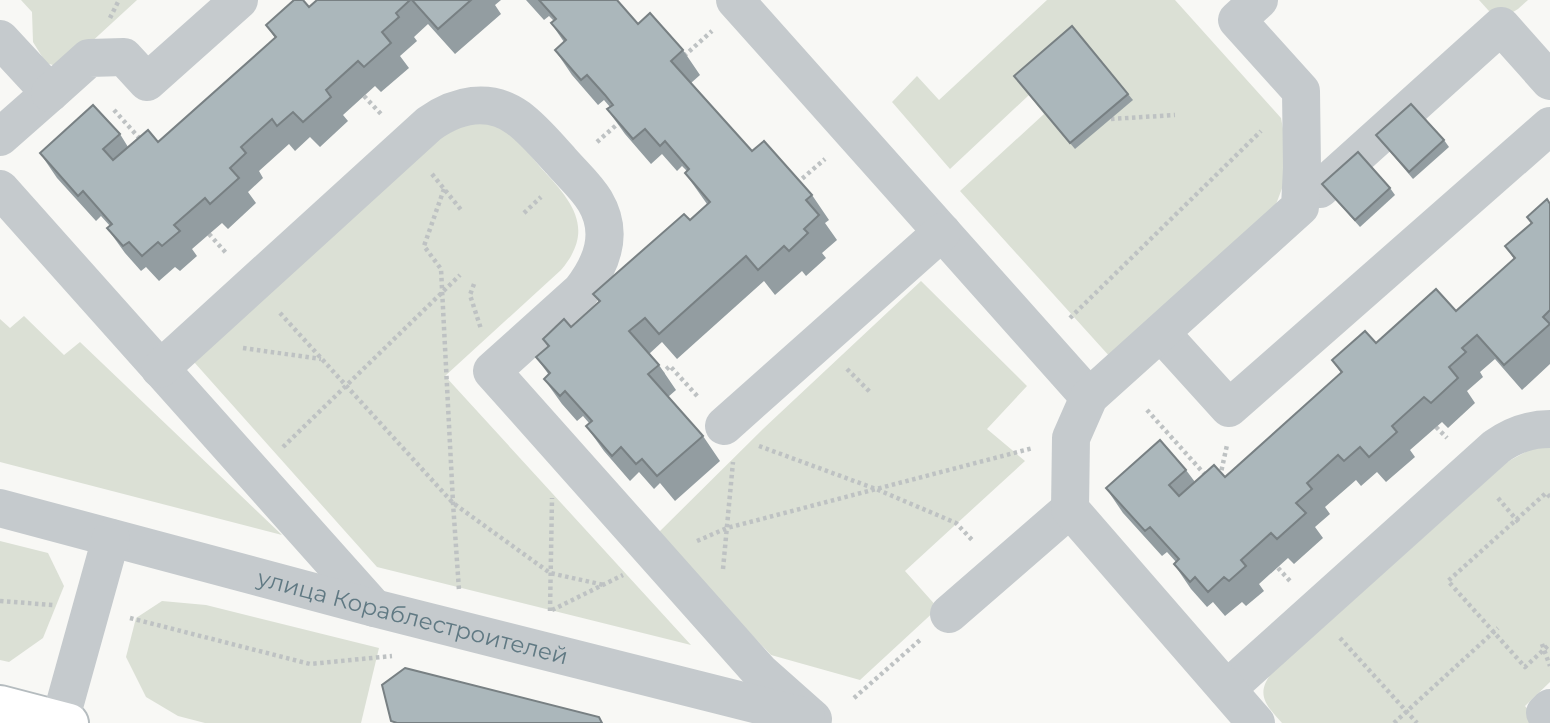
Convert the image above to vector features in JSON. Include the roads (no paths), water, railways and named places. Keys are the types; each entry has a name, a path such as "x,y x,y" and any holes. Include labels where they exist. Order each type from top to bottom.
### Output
{"main road":[{"path":"0,705 64,722"}],"street":[{"path":"0,137 89,58 124,57 147,82 239,0"},
{"path":"735,0 1089,397"},
{"path":"1238,7 1301,91 1300,207"},
{"path":"1256,723 1070,509 1071,438 1089,397 1501,26 1550,81"},
{"path":"0,39 50,93"},
{"path":"160,369 444,113 481,105 516,116 531,129 596,203 604,240 601,259 593,276 492,371 760,672 831,713"},
{"path":"1161,332 1229,408 1550,127"},
{"path":"0,189 374,608"},
{"path":"722,423 942,232"},
{"path":"1227,689 1496,447 1511,436 1530,430 1550,429"},
{"name":"улица Кораблестроителей","path":"0,508 374,608 831,713"},
{"path":"949,614 1070,509"},
{"path":"64,722 111,538"},
{"path":"1550,708 1545,713 1550,719"}]}
